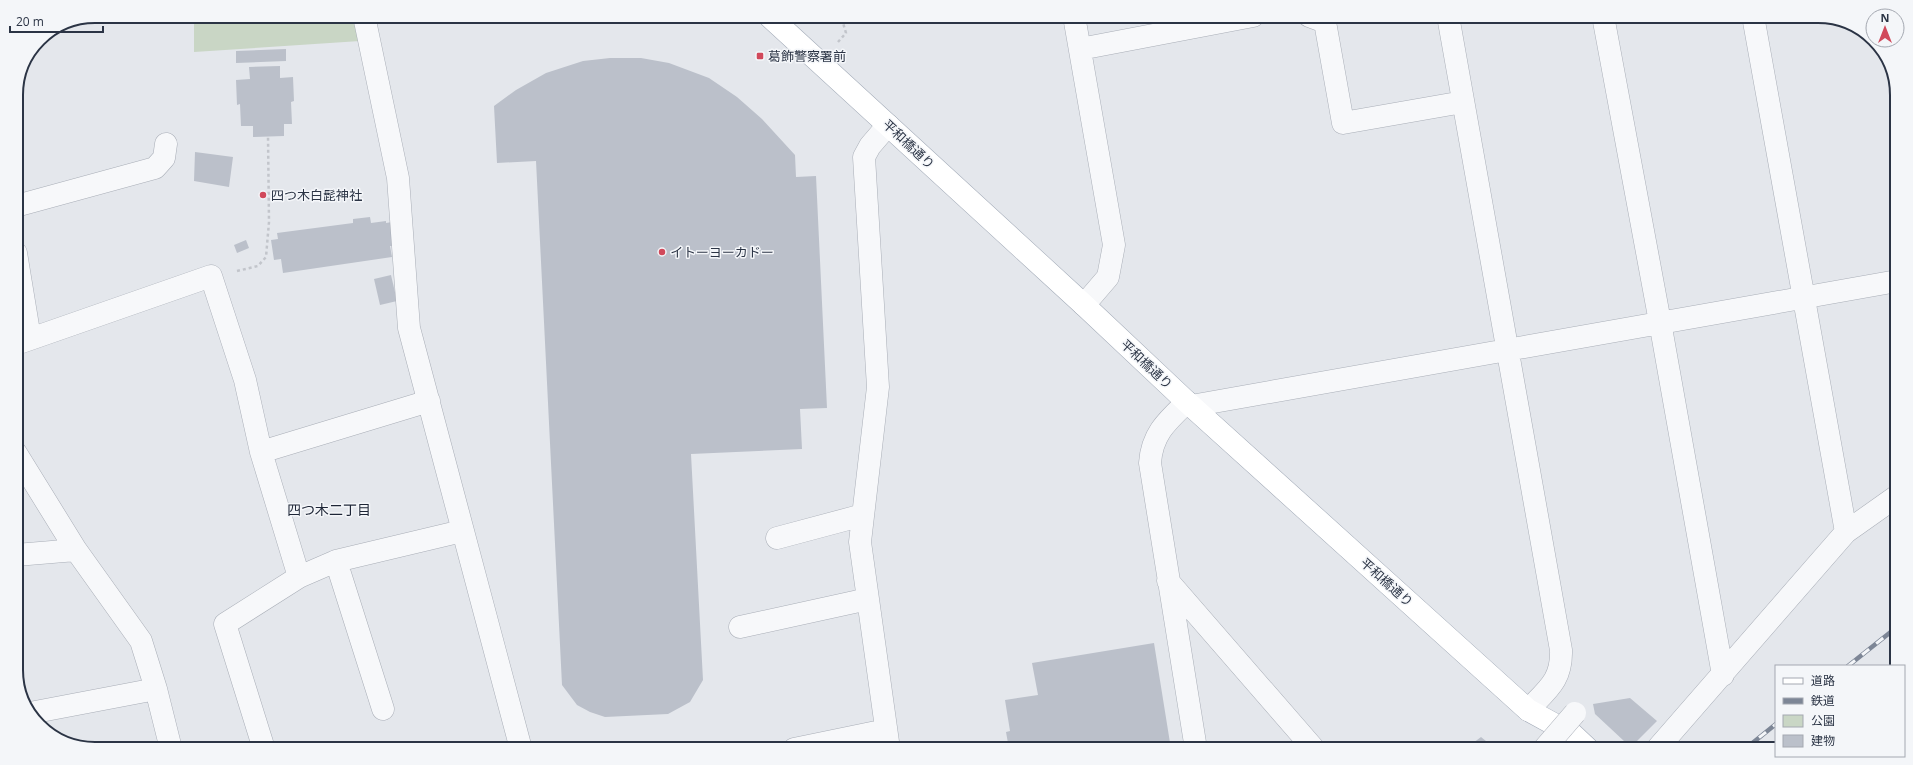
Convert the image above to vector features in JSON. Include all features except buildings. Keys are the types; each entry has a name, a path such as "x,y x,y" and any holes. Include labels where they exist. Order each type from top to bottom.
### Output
{"main road":[{"name":"平和橋通り","path":"776,23 1084,305 1189,404 1528,710 1572,734 1581,742"},
{"name":"平和橋通り","path":"1528,710 1549,742"}],"street":[{"path":"365,23 398,178 410,328 518,742"},
{"path":"1075,23 1114,245 1108,277 1084,305"},
{"path":"1080,49 1216,23"},
{"path":"1325,23 1343,122 1463,102"},
{"path":"1449,23 1561,650 1561,663 1558,676 1553,684 1528,710"},
{"path":"1604,23 1660,322 1723,675"},
{"path":"1754,23 1846,532"},
{"path":"860,742 888,739 860,542 878,387 864,157 870,146 888,125"},
{"path":"23,204 155,168 164,158 166,144"},
{"path":"23,341 211,276 245,380 261,452 299,577"},
{"path":"1195,742 1150,462 1151,448 1158,434 1168,420 1189,404 1890,282"},
{"path":"261,452 429,401"},
{"path":"23,464 76,550 141,641 156,689 169,742"},
{"path":"1663,742 1846,532 1890,501"},
{"path":"777,538 863,516"},
{"path":"262,742 225,624 299,577 336,561 462,531"},
{"path":"23,554 76,550"},
{"path":"336,561 383,709"},
{"path":"1168,581 1308,742"},
{"path":"740,627 868,599"},
{"path":"37,712 156,689"},
{"path":"1550,742 1575,713"}],"path":[{"path":"211,276 258,266 266,257 269,222 268,136"}],"green space":[{"path":"194,23 356,23 360,41 194,52"}],"railway":[{"path":"1849,665 1890,633"},
{"path":"1754,742 1775,725"}],"place":[{"name":"葛飾警察署前","path":"760,56"},
{"name":"四つ木白髭神社","path":"263,195"},
{"name":"イトーヨーカドー","path":"662,252"}],"district":[{"name":"四つ木二丁目","path":"329,510"}]}
